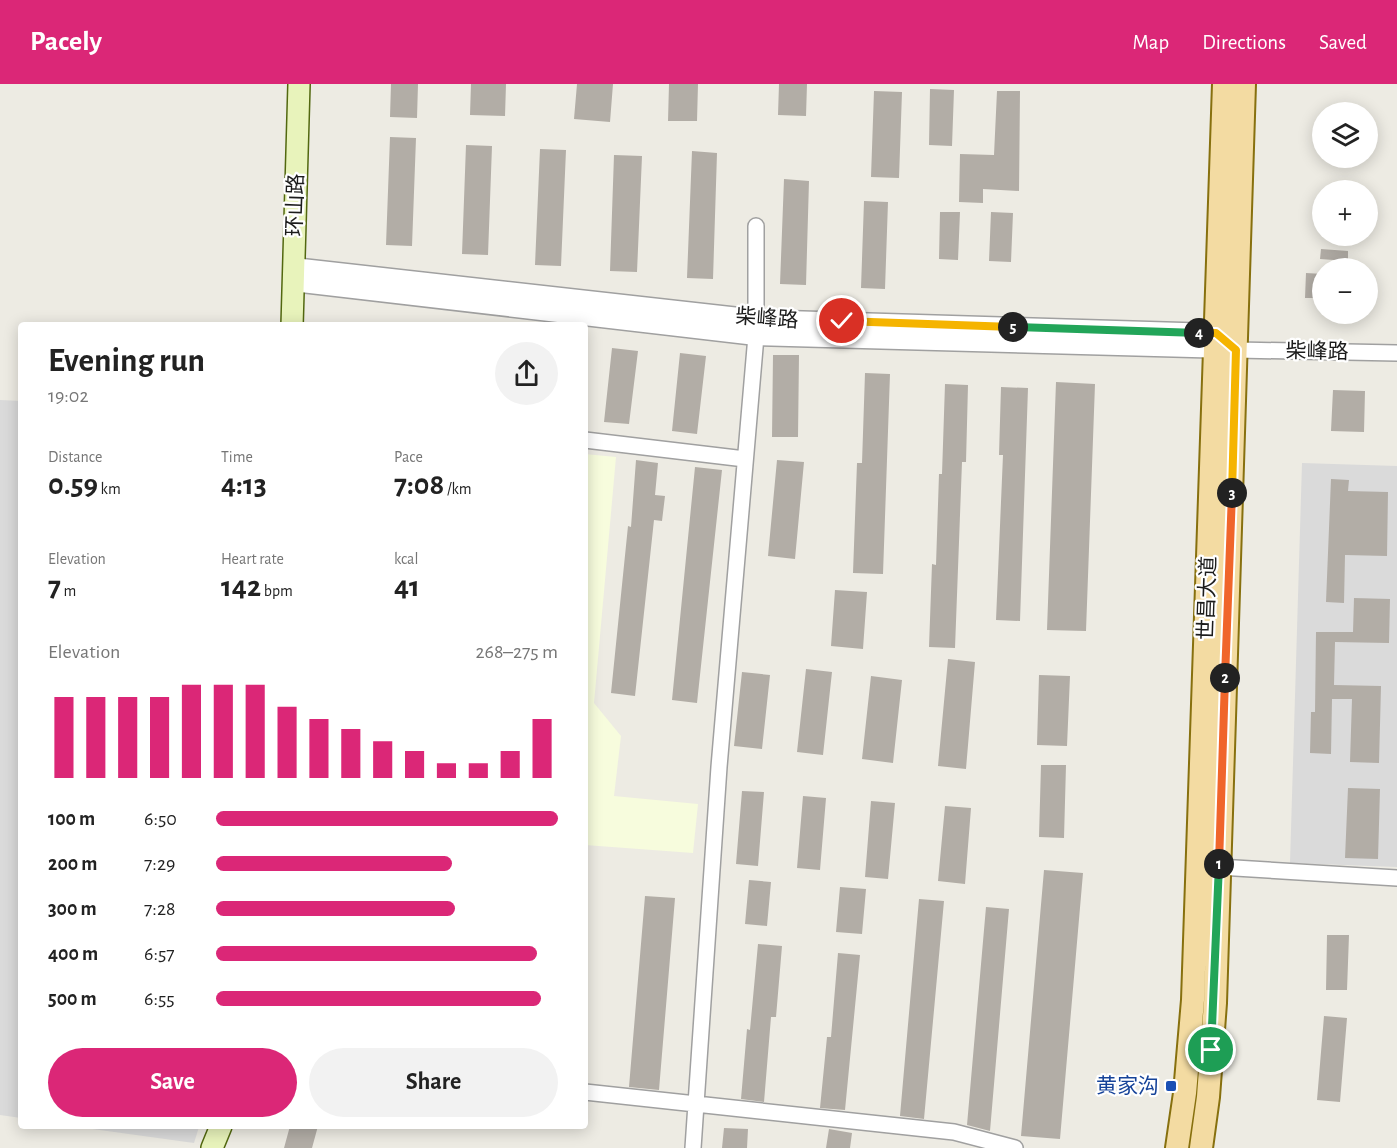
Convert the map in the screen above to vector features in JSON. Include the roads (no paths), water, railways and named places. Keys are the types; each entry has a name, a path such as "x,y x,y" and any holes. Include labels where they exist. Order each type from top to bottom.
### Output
{"main road":[{"name":"环山路","path":"291,322 299,84"},
{"name":"世昌大道","path":"1201,1148 1208,1096 1215,1003 1219,867 1224,84"},
{"name":"世昌大道","path":"1177,1148 1185,1093 1193,1000 1223,344 1244,84"},
{"path":"212,1148 220,1129"}],"street":[{"path":"693,1148 718,779 756,327 756,226"},
{"name":"柴峰路","path":"293,274 756,327 1223,344 1397,353"},
{"path":"588,440 746,459"},
{"path":"1219,867 1397,878"},
{"path":"588,1092 954,1132 1015,1148"}],"place":[{"name":"黄家沟","path":"1171,1086"}]}
